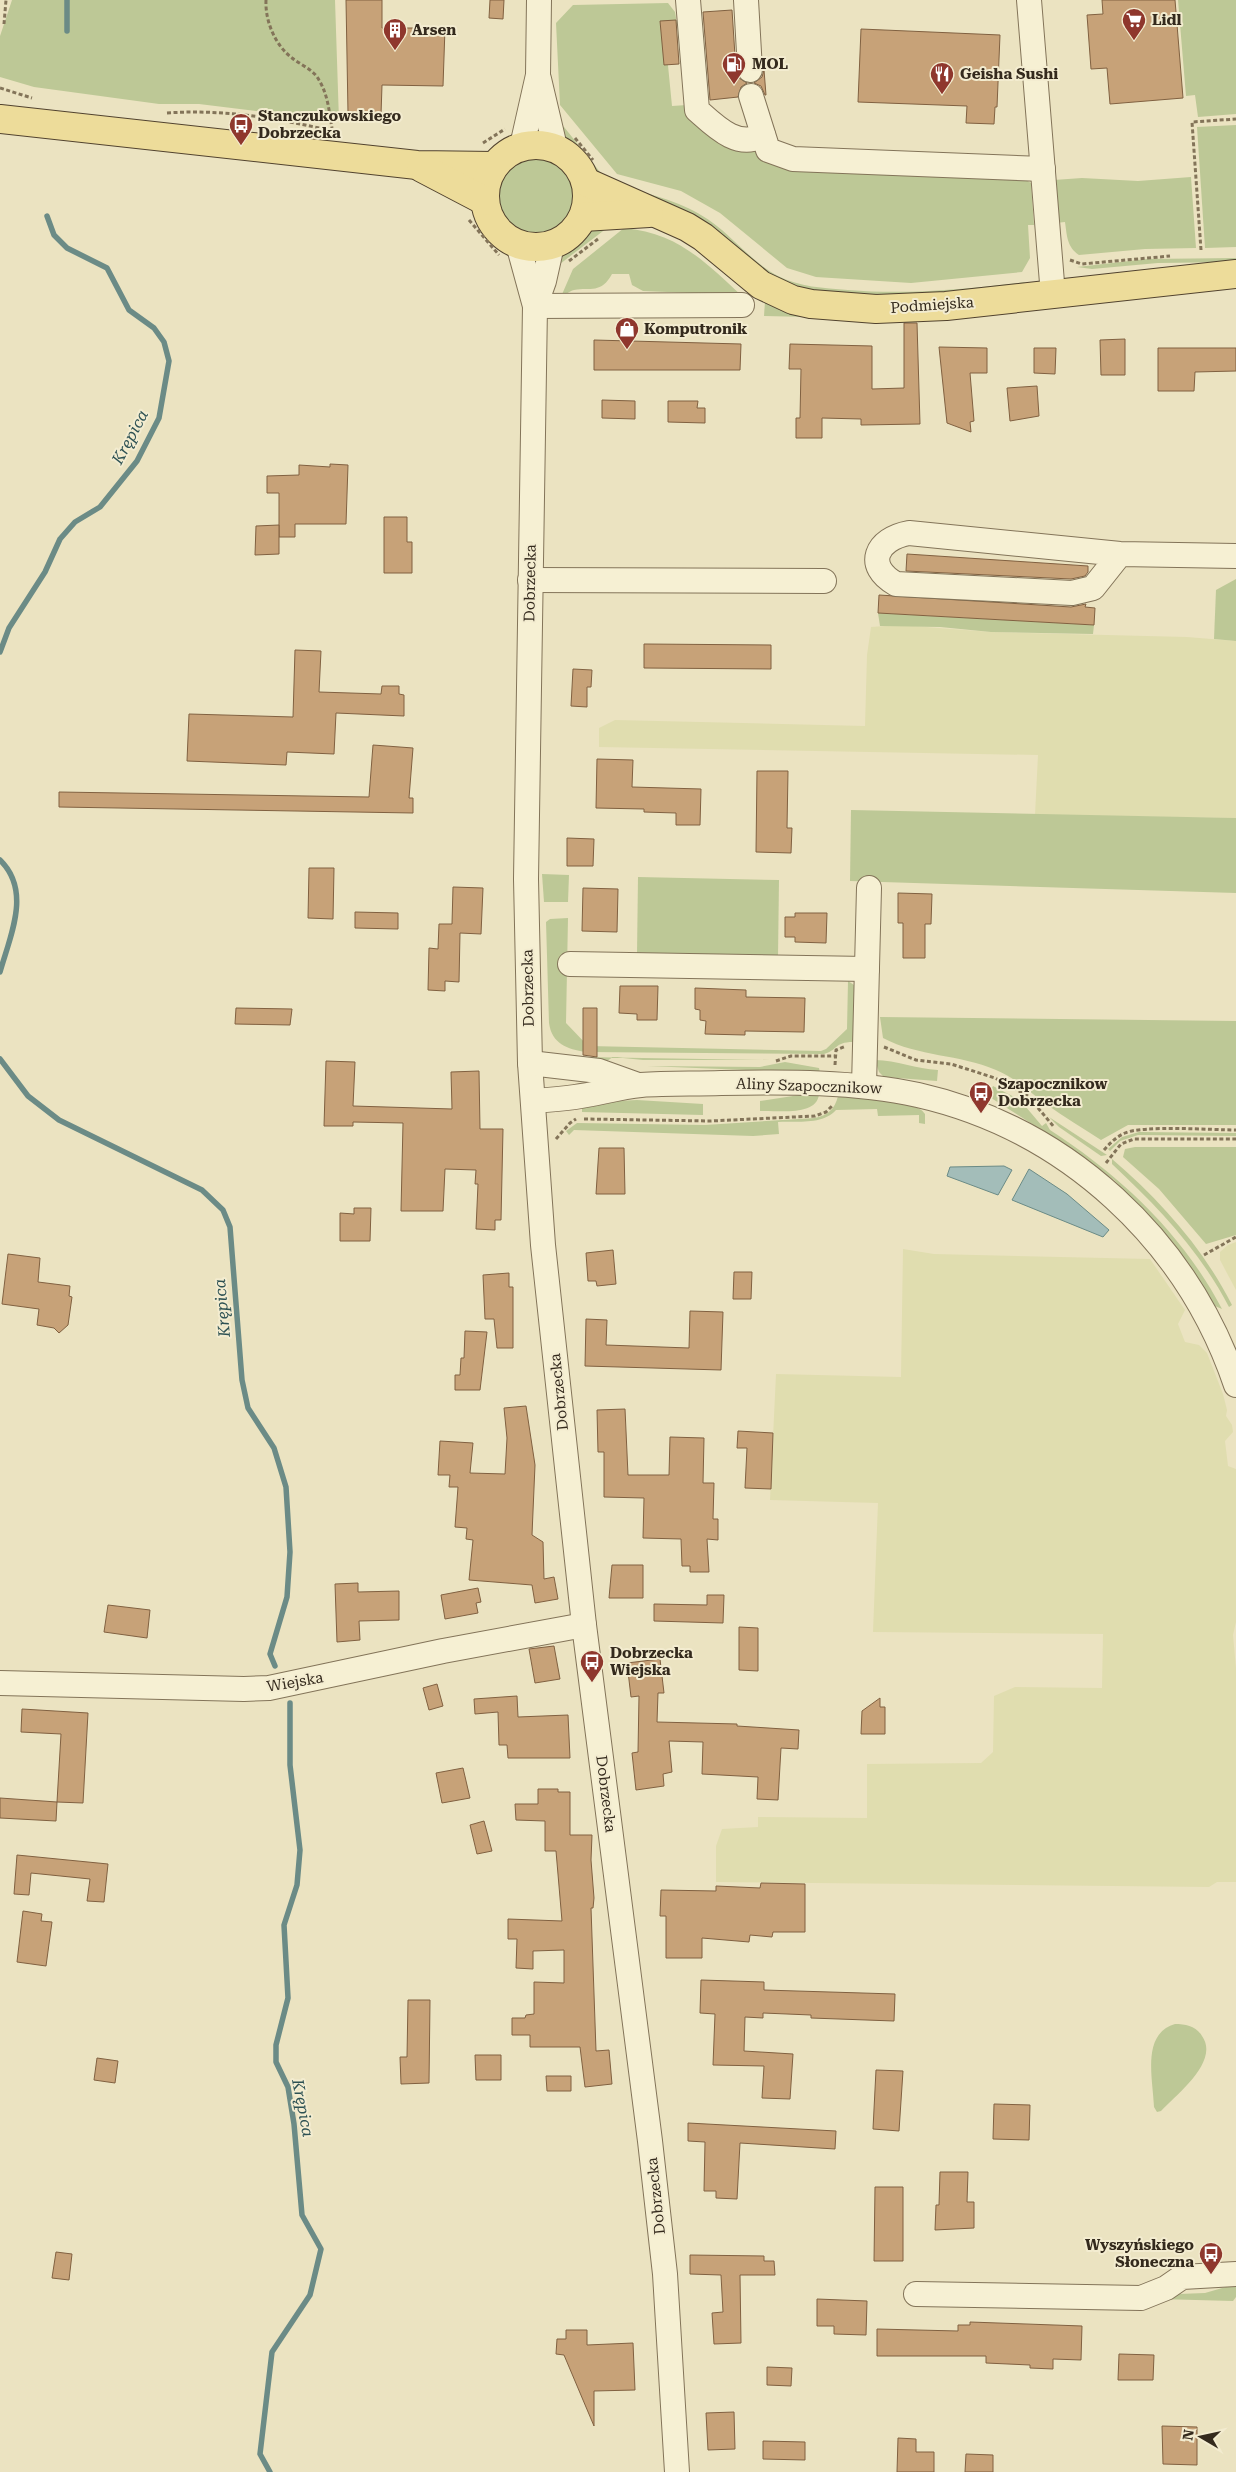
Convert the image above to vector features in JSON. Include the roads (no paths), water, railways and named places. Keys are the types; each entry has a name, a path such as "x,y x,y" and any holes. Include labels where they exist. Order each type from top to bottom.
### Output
{"main road":[{"path":"6,118 146,137 417,165 512,150 533,129"},
{"path":"488,155 485,201 488,214 495,227 505,237 518,244 535,247 552,245 570,234 583,217 588,200 591,173 555,147 533,144 533,129"},
{"path":"417,165 485,201"},
{"name":"Podmiejska","path":"591,173 652,213 687,227 703,237 761,285 784,296 810,304 876,309 911,308 1236,274"},
{"path":"583,217 652,213"}],"street":[{"path":"533,129 538,75 539,0"},
{"path":"688,0 697,110 723,133 746,140 753,140 763,135"},
{"path":"746,0 750,70"},
{"path":"1029,0 1053,294"},
{"path":"751,96 768,150 793,159 1043,169"},
{"path":"518,244 535,306"},
{"path":"535,306 544,280 552,245"},
{"path":"535,306 742,305"},
{"name":"Dobrzecka","path":"535,306 526,879 530,1063 543,1245 584,1626 660,2227 671,2353 677,2472"},
{"path":"1120,554 1093,588 1072,593 896,584 884,577 877,561 878,552 883,544 890,539 908,534 1120,554 1236,556"},
{"path":"530,580 824,581"},
{"path":"864,1086 869,888"},
{"path":"570,964 867,969"},
{"name":"Aliny Szapocznikow","path":"530,1063 599,1071 640,1085"},
{"name":"Aliny Szapocznikow","path":"533,1101 575,1097 640,1085 835,1084 864,1086 918,1095 974,1112 1024,1134 1090,1176 1129,1211 1181,1274 1211,1324 1236,1385"},
{"name":"Wiejska","path":"0,1683 269,1688 442,1651 584,1626"},
{"path":"916,2294 1142,2298 1166,2288 1182,2277 1236,2274"}],"water":[{"path":"1004,1166 1012,1170 998,1195 947,1176 950,1167"},
{"path":"1029,1169 1067,1194 1109,1230 1103,1237 1012,1200"}],"waterway":[{"name":"Krępica","path":"67,0 67,31"},
{"name":"Krępica","path":"0,652 9,628 45,572 60,539 75,522 100,507 137,461 159,418 169,361 164,342 154,328 129,310 107,268 67,248 54,235 47,216"},
{"name":"Krępica","path":"0,860 10,872 17,900 13,929 0,972"},
{"name":"Krępica","path":"0,1059 28,1096 59,1120 202,1190 223,1210 230,1227 242,1380 248,1408 274,1448 286,1487 290,1552 287,1597 270,1654 275,1666"},
{"name":"Krępica","path":"270,2472 260,2454 272,2352 310,2295 321,2249 302,2215 294,2124 288,2087 276,2062 276,2045 288,1998 284,1925 297,1885 300,1850 290,1765 290,1703"}],"place":[{"name":"Lidl","path":"1134,41"},
{"name":"Arsen","path":"395,51"},
{"name":"MOL","path":"734,85"},
{"name":"Geisha Sushi","path":"942,95"},
{"name":"Stanczukowskiego Dobrzecka","path":"241,146"},
{"name":"Komputronik","path":"627,350"},
{"name":"Szapocznikow Dobrzecka","path":"981,1114"},
{"name":"Dobrzecka Wiejska","path":"592,1683"},
{"name":"Wyszyńskiego Słoneczna","path":"1211,2275"}]}
